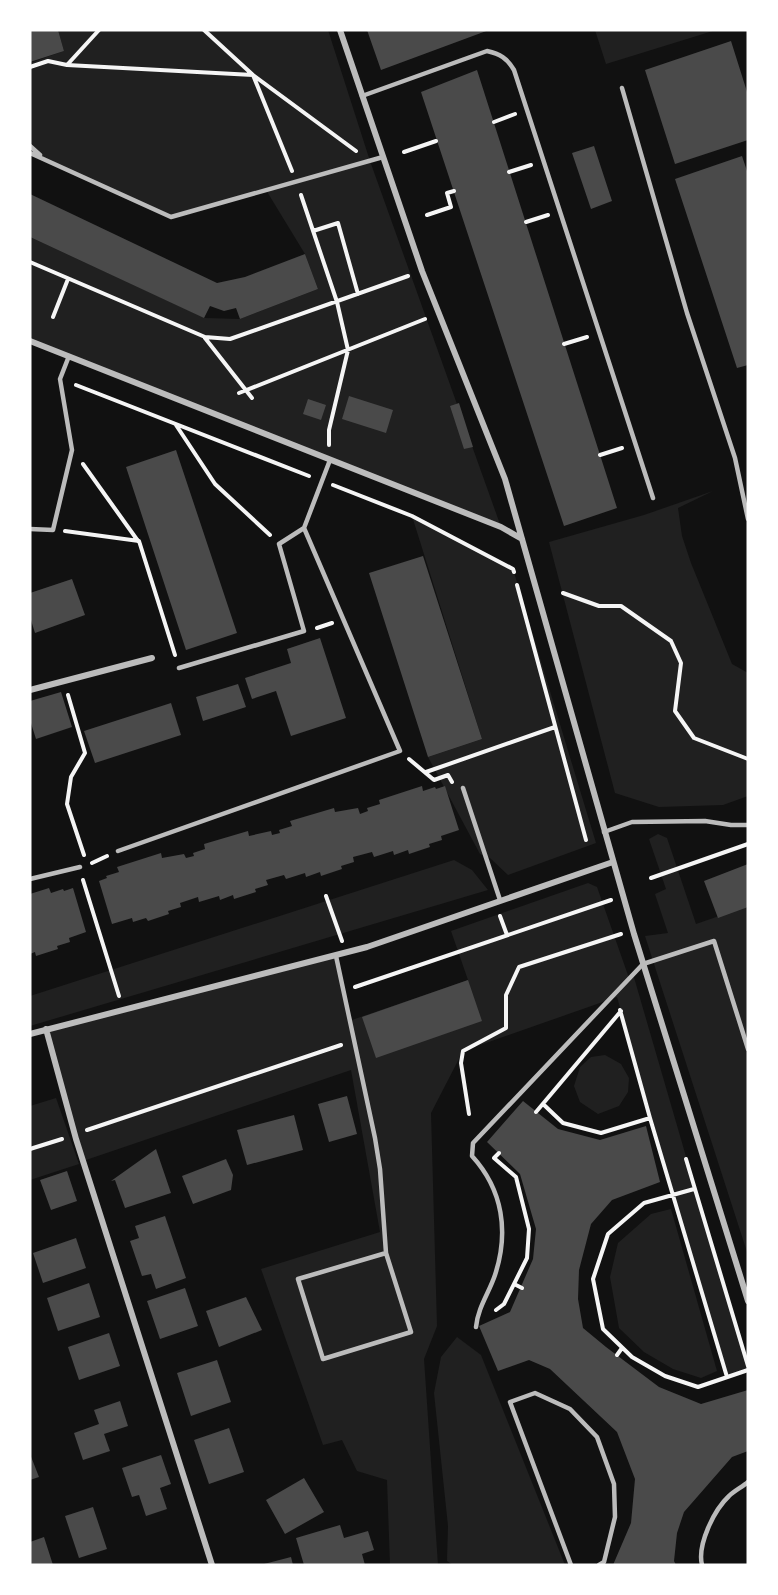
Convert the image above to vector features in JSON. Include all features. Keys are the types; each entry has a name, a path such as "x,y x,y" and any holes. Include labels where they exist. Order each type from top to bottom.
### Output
{"street":[{"path":"340,30 422,271 505,479 643,964 748,1301"},
{"path":"30,341 501,527 522,539"},
{"path":"30,690 152,658"},
{"path":"30,1034 123,1008 336,956 613,862"},
{"path":"46,1029 75,1134 212,1565"}],"lane":[{"path":"362,96 487,51 498,53 508,60 514,70 653,498"},
{"path":"622,88 687,313 735,458 748,519"},
{"path":"30,146 44,159"},
{"path":"30,153 171,217 383,157"},
{"path":"30,528 53,530 72,450 60,379 69,356"},
{"path":"179,668 304,631 279,544 304,528 330,460"},
{"path":"118,851 399,751 304,528"},
{"path":"463,788 500,900"},
{"path":"604,832 632,822 705,821 748,825"},
{"path":"30,879 80,867"},
{"path":"476,1328 477,1316 495,1275 503,1236 498,1197 483,1168 472,1156 473,1143 616,991 643,964 714,941 748,1048"},
{"path":"336,956 375,1138 380,1169 386,1253 411,1332 323,1359 298,1279 386,1253"},
{"path":"571,1565 510,1402 535,1393 570,1409 597,1437 614,1484 615,1516 604,1562 599,1565"},
{"path":"702,1565 700,1557 709,1524 728,1497 748,1482"}],"path":[{"path":"67,65 99,30"},
{"path":"204,30 253,75 370,161"},
{"path":"30,67 48,61 67,65 253,75"},
{"path":"253,75 297,182 314,231 337,302 348,350 329,430 330,460"},
{"path":"494,122 527,111"},
{"path":"404,152 436,141"},
{"path":"509,172 543,161"},
{"path":"427,215 452,207 447,193 453,191"},
{"path":"526,222 560,211"},
{"path":"314,231 338,223 358,294"},
{"path":"30,262 205,337 230,339 422,271"},
{"path":"53,317 68,279"},
{"path":"239,393 428,318"},
{"path":"564,344 599,333"},
{"path":"205,337 252,398"},
{"path":"60,379 412,516 513,569 586,840"},
{"path":"175,424 215,484 279,544"},
{"path":"600,456 635,444"},
{"path":"72,450 139,542 179,668"},
{"path":"53,530 139,542"},
{"path":"563,593 599,606 621,606 671,641 681,663 675,711 694,738 748,759"},
{"path":"304,631 343,620"},
{"path":"63,680 85,753 71,777 67,804 87,864 118,851"},
{"path":"425,773 555,727"},
{"path":"399,751 434,780 448,775 455,788"},
{"path":"651,878 748,844"},
{"path":"87,890 123,1008"},
{"path":"326,896 343,943"},
{"path":"343,992 611,900"},
{"path":"469,1114 461,1063 463,1051 506,1028 506,995 519,967 621,934"},
{"path":"616,991 650,1118 727,1377"},
{"path":"30,1149 353,1041"},
{"path":"543,1104 563,1123 601,1133 650,1118"},
{"path":"690,1172 748,1368 698,1387 665,1376 633,1357 603,1329 593,1279 608,1234 644,1203 694,1189"},
{"path":"520,1192 525,1189"},
{"path":"516,1285 522,1288"},
{"path":"617,1355 622,1348"}],"shaded area":[{"path":"58,30 328,30 370,161 501,527 30,343 30,237 205,318 240,319 318,289 305,254 266,190 171,217 44,159 30,146 30,63 64,51"},
{"path":"595,30 716,30 606,64"},
{"path":"713,491 678,508 682,536 691,563 732,664 748,673 748,796 723,805 659,807 615,793 549,542 644,515"},
{"path":"412,516 513,569 596,843 508,875 490,858 480,854 428,757 482,739"},
{"path":"658,834 667,838 696,924 748,906 748,1255 645,936 668,933 655,894 666,889 649,839"},
{"path":"454,860 472,870 488,890 30,1026 30,996"},
{"path":"588,883 597,887 629,978 633,974 748,1370 727,1377 617,997 463,1051 431,1113 437,1326 424,1359 438,1565 390,1565 387,1480 357,1471 342,1440 323,1445 261,1269 380,1232 351,1070 83,1161 46,1029 336,956 349,1021 468,980 451,931"},
{"path":"605,1055 621,1064 629,1078 628,1092 619,1106 598,1114 580,1102 574,1086 580,1067 591,1057"},
{"path":"56,1098 79,1164 30,1180 30,1106"},
{"path":"671,1209 717,1371 701,1378 673,1369 644,1352 619,1328 610,1277 618,1243 651,1214"},
{"path":"457,1337 481,1355 565,1565 453,1565 447,1561 448,1526 434,1393 441,1357"}],"building":[{"path":"30,30 58,30 64,51 30,62"},
{"path":"367,30 489,30 381,70"},
{"path":"731,41 748,95 748,140 675,164 645,70"},
{"path":"477,70 617,508 564,526 421,92"},
{"path":"594,146 612,201 591,209 572,153"},
{"path":"742,156 748,174 748,365 737,368 675,179"},
{"path":"30,194 217,283 245,277 305,254 318,289 240,319 236,308 224,311 210,306 204,318 30,237"},
{"path":"349,396 393,410 386,433 342,419"},
{"path":"308,399 326,405 321,420 303,414"},
{"path":"459,403 473,447 464,449 450,406"},
{"path":"176,450 237,633 186,650 126,467"},
{"path":"423,556 482,739 428,757 369,573"},
{"path":"72,579 85,615 35,633 30,617 30,593"},
{"path":"320,638 346,718 291,736 276,691 252,699 245,678 291,663 287,649"},
{"path":"238,684 246,707 203,721 196,697"},
{"path":"61,692 72,727 36,739 30,720 30,701"},
{"path":"171,703 181,735 95,763 84,731"},
{"path":"422,786 423,791 445,786 459,830 441,836 442,840 429,844 430,847 409,854 408,850 394,855 393,851 374,857 372,852 353,857 354,862 321,876 320,872 306,877 305,873 286,879 284,875 266,880 268,885 255,889 256,892 234,899 233,895 220,900 219,896 199,902 198,897 180,903 181,907 168,911 169,914 148,921 146,918 133,922 132,918 112,924 99,881 119,872 117,867 161,853 162,858 184,854 186,858 194,856 193,853 205,849 204,844 248,831 249,836 271,831 272,835 280,833 279,830 292,826 290,821 334,808 335,812 358,808 360,814 368,811 367,808 380,804 379,800"},
{"path":"748,864 748,907 718,918 704,881"},
{"path":"49,888 51,893 73,888 86,932 69,938 70,942 57,946 58,949 36,956 35,952 30,954 30,894"},
{"path":"468,980 482,1021 376,1058 362,1017"},
{"path":"347,1096 357,1134 329,1142 318,1104"},
{"path":"523,1101 558,1129 600,1140 646,1126 660,1182 612,1200 591,1224 579,1270 578,1299 583,1328 659,1387 701,1404 748,1390 748,1451 732,1457 684,1512 677,1533 674,1561 676,1565 613,1565 631,1523 635,1479 617,1432 550,1369 529,1360 498,1371 479,1326 510,1312 533,1259 536,1229 520,1174 487,1142"},
{"path":"294,1115 303,1150 247,1165 237,1130"},
{"path":"156,1149 171,1193 125,1208 115,1180 111,1181"},
{"path":"226,1159 233,1175 231,1190 193,1204 182,1176"},
{"path":"67,1171 77,1201 51,1210 40,1180"},
{"path":"165,1216 186,1278 156,1289 151,1274 142,1276 130,1241 139,1238 135,1226"},
{"path":"76,1238 86,1268 43,1283 33,1253"},
{"path":"89,1283 100,1317 58,1331 47,1298"},
{"path":"185,1288 198,1326 160,1339 147,1301"},
{"path":"246,1297 262,1330 219,1347 206,1311"},
{"path":"109,1333 120,1366 79,1380 68,1347"},
{"path":"217,1360 231,1402 191,1416 177,1373"},
{"path":"120,1401 128,1426 104,1434 110,1451 83,1460 74,1433 99,1424 94,1410"},
{"path":"229,1428 244,1472 209,1484 194,1440"},
{"path":"30,1454 39,1477 30,1480"},
{"path":"161,1455 171,1484 160,1488 167,1509 146,1516 139,1495 132,1497 122,1468"},
{"path":"304,1478 324,1512 285,1534 266,1500"},
{"path":"93,1507 107,1549 79,1558 65,1516"},
{"path":"340,1525 344,1538 368,1531 374,1550 362,1554 365,1565 304,1565 296,1538"},
{"path":"44,1537 53,1565 30,1565 30,1542"},
{"path":"291,1557 293,1565 264,1565 264,1564"}]}
